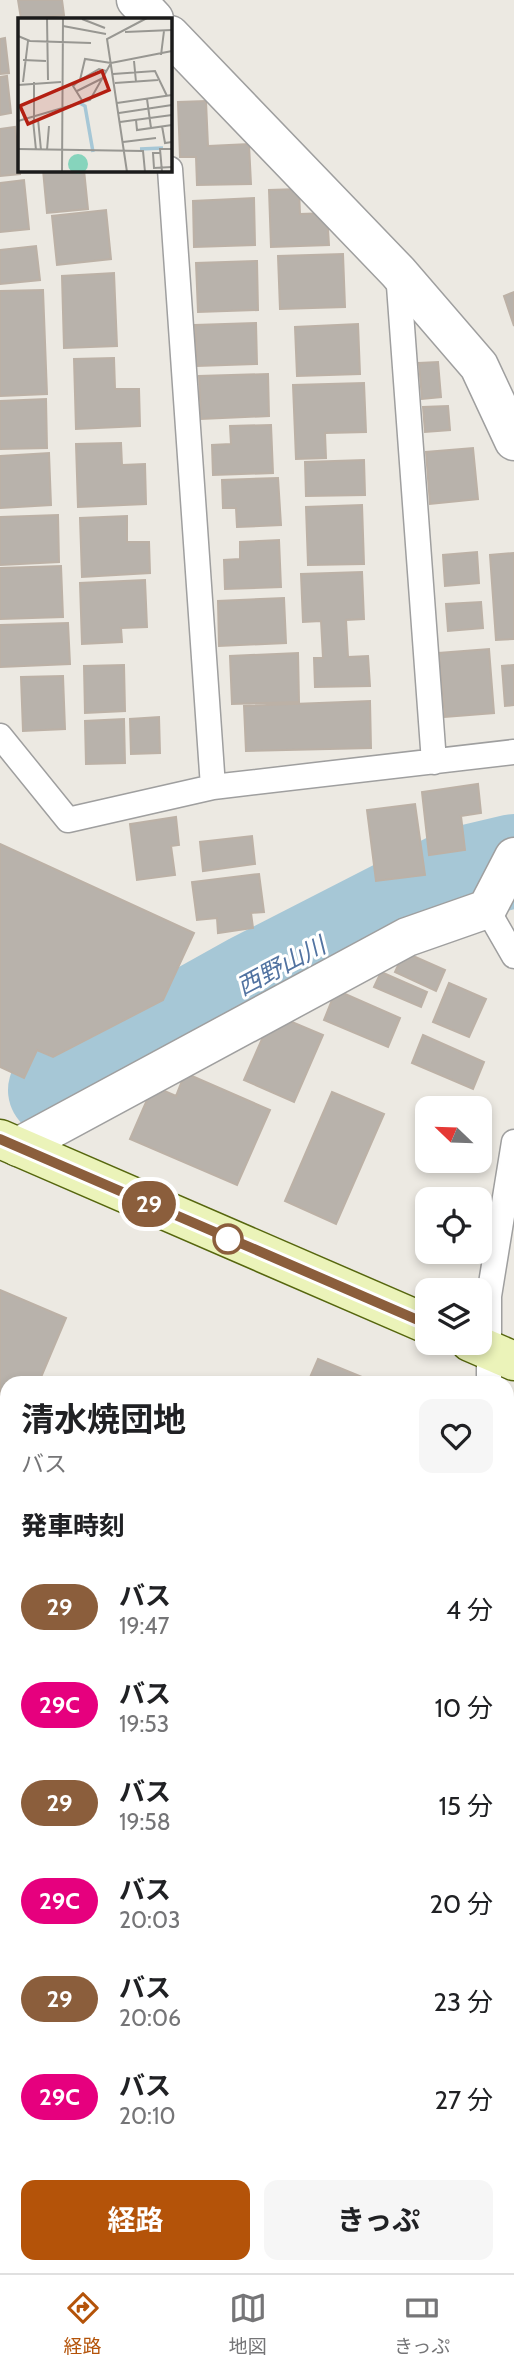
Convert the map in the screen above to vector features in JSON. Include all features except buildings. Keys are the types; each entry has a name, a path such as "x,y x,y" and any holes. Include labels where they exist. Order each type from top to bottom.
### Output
{"street":[{"path":"136,0 154,18"},
{"path":"172,37 398,272 479,366 514,441"},
{"path":"9,1143 407,937 487,909 514,857"},
{"path":"9,1143 415,1319"}],"lane":[{"path":"170,172 213,787"},
{"path":"398,272 434,762"},
{"path":"0,736 68,820 213,787 514,752"},
{"path":"487,909 514,956"},
{"path":"491,1359 489,1296 514,1142"}],"waterway":[{"name":"西野山川","path":"55,1090 252,980 459,874 514,861"}],"bus line":[{"name":"29","path":"0,1139 415,1319"}]}
